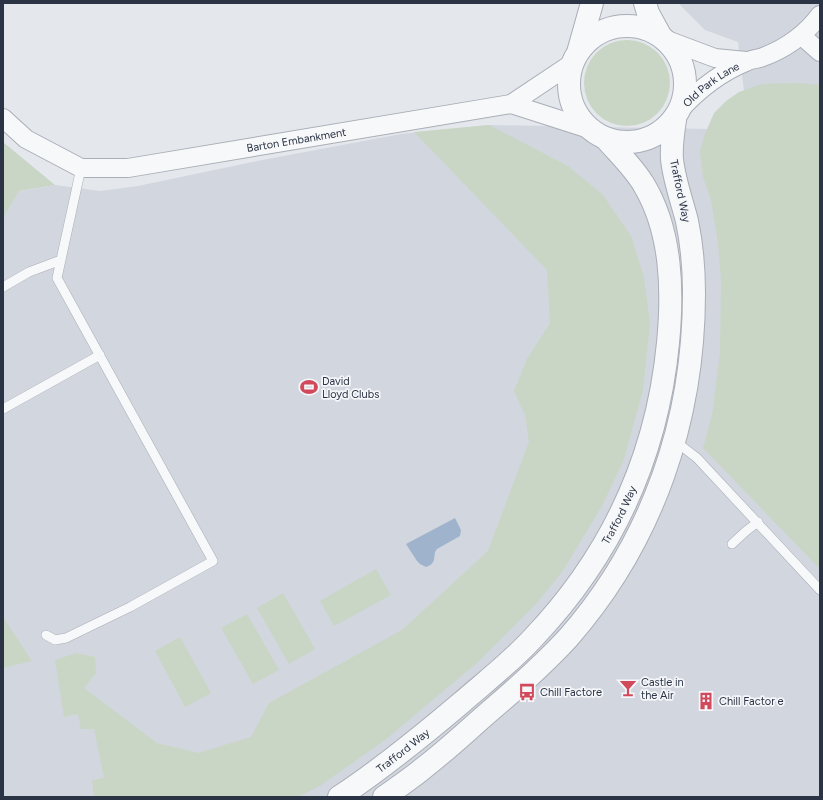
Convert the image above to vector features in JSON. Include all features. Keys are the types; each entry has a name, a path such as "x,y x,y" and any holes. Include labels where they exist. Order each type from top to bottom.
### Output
{"street":[{"path":"575,56 592,36 608,28 625,25 643,27 663,38 673,47 682,63 685,82 683,102 676,115 660,132 643,140 624,142 598,134 577,115 570,98 568,81 575,56 592,3"},
{"path":"645,3 648,13 663,38"},
{"name":"Old Park Lane","path":"663,38 715,58 746,61 762,58 789,45 802,36 820,15"},
{"path":"802,36 820,52"},
{"name":"Barton Embankment","path":"81,168 128,168 511,104 575,56"},
{"name":"Old Park Lane","path":"676,115 694,94 709,82 746,61"},
{"name":"Barton Embankment","path":"511,104 598,134"},
{"name":"Trafford Way","path":"384,797 426,766 526,680 568,638 602,594 630,552 651,509 664,477 675,441 688,379 693,328 694,292 691,245 687,223 674,174 672,157 672,142 676,115"},
{"path":"3,118 26,139 81,168"},
{"name":"Trafford Way","path":"340,797 368,778 434,726 498,672 532,639 562,605 591,566 609,537 630,496 658,412 670,326 668,255 662,226 652,201 639,178 627,162 598,134"}],"lane":[{"path":"46,635 55,640 66,638 130,607 213,561 57,278 81,168"},
{"path":"3,287 29,272 61,260"},
{"path":"3,409 100,355"},
{"path":"675,441 697,458 820,590"},
{"path":"732,544 758,522"}],"shaded area":[{"path":"679,3 820,3 820,797 3,797 3,194 55,185 100,191 138,186 257,161 401,134 489,125 707,129 714,116 744,91 738,42 705,30"}],"green space":[{"path":"627,40 644,43 658,52 667,66 670,83 667,100 658,114 644,123 627,126 610,123 596,114 587,100 584,83 587,66 596,52 610,43"},
{"path":"799,83 820,85 820,569 703,448 712,415 720,353 721,281 718,242 711,200 703,177 700,151 714,113 726,101 739,92 762,84"},
{"path":"489,125 568,166 603,195 631,236 644,277 650,324 643,390 624,459 602,506 562,572 537,603 478,662 385,740 321,785 298,797 94,797 92,780 104,778 94,729 81,729 78,714 64,717 55,660 76,653 95,657 96,673 84,688 157,743 198,753 251,737 269,703 402,630 488,551 529,442 525,415 514,391 527,359 550,323 547,270 414,132"},
{"path":"3,142 55,185 19,191 3,218"},
{"path":"376,569 391,595 334,626 320,601"},
{"path":"283,593 315,649 289,664 257,608"},
{"path":"247,614 279,670 253,684 221,628"},
{"path":"3,617 32,661 3,668"},
{"path":"180,637 211,693 185,707 155,651"}],"water":[{"path":"455,518 461,530 460,536 437,549 435,552 434,561 431,564 426,567 420,564 406,544"}],"place":[{"name":"David Lloyd Clubs","path":"309,387"},
{"name":"Castle in the Air","path":"628,688"},
{"name":"Chill Factore","path":"527,692"},
{"name":"Chill Factor e","path":"706,701"}]}
